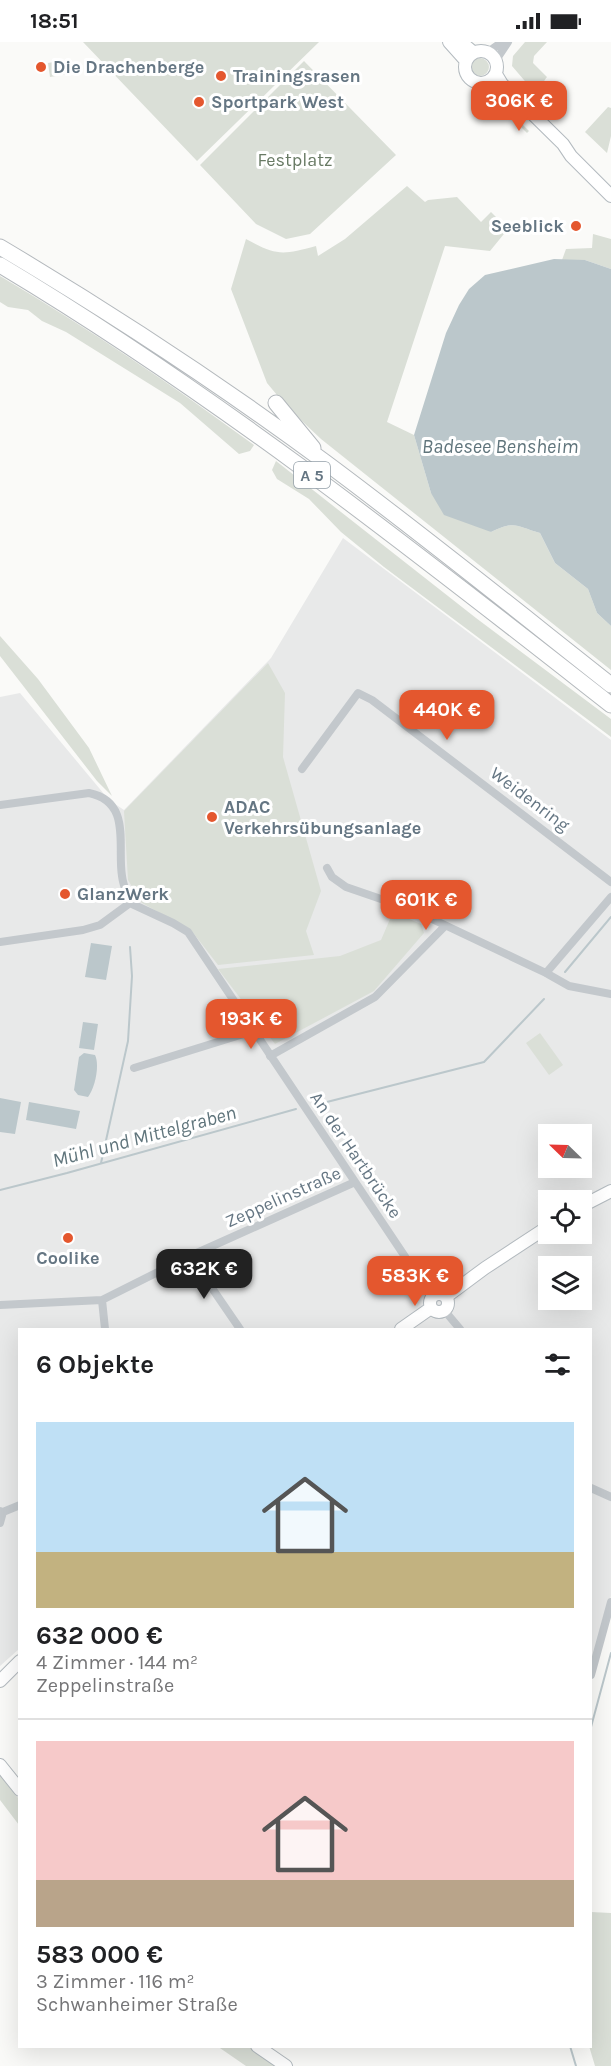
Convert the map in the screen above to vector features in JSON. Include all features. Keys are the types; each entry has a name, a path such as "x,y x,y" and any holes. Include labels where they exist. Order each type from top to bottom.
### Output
{"highway":[{"name":"A 5","path":"0,247 69,288 165,351 324,462 611,685"},
{"name":"A 5","path":"0,264 91,320 234,417 425,559 611,705"},
{"path":"276,403 324,462"}],"street":[{"path":"449,42 469,57"},
{"path":"461,42 469,57"},
{"path":"492,56 502,42"},
{"path":"492,56 508,42"},
{"path":"480,51 492,56 497,67 492,78 482,83 471,80 464,69 469,57 480,51"},
{"path":"492,78 502,84 563,144 571,156 611,196"},
{"name":"Weidenring","path":"302,769 358,693 372,700 611,882"},
{"path":"0,805 89,793 101,796 117,812 120,823 122,876 130,903 100,925 83,930 0,942"},
{"path":"327,868 332,877 346,887 413,910 569,986 611,994"},
{"path":"546,973 611,897"},
{"name":"An der Hartbrücke","path":"130,903 188,932 432,1302"},
{"path":"270,1056 375,997 446,926"},
{"path":"134,1068 253,1031"},
{"name":"Zeppelinstraße","path":"102,1300 190,1256 355,1182"},
{"path":"592,1201 611,1191"},
{"path":"445,1304 494,1262 538,1233"},
{"path":"190,1256 239,1328"},
{"path":"402,1328 439,1294 459,1328"},
{"path":"0,1305 102,1300 105,1328"},
{"path":"592,1488 611,1497"},
{"path":"0,1524 2,1512 18,1506"},
{"path":"592,1671 611,1602"},
{"path":"2,1677 18,1663"},
{"path":"0,1765 18,1788"},
{"path":"260,2048 286,2066"}],"shaded area":[{"path":"343,538 611,740 611,1596 592,1669 592,1328 18,1328 18,1650 0,1666 0,697 20,693 109,800 124,810 271,658"}],"green space":[{"name":"Sportpark West","path":"83,42 319,42 197,161"},
{"path":"525,42 547,42 534,56 533,63 547,77 536,94 512,66 513,56"},
{"path":"476,58 484,58 489,63 487,74 476,76 471,71 471,63"},
{"path":"71,59 73,73 50,77 48,63"},
{"name":"Festplatz","path":"304,61 396,155 310,234 286,239 256,224 200,165"},
{"path":"486,96 498,100 529,131 527,133 501,107 494,114 481,102"},
{"path":"608,107 611,108 611,136 607,153 585,132"},
{"path":"407,186 425,202 457,197 481,222 491,212 508,229 490,251 445,246 387,422 414,435 431,493 491,532 511,525 540,533 555,563 588,589 597,613 611,626 611,670 321,439 287,407 267,383 231,289 246,239 265,249 280,252 316,246 318,256 345,239"},
{"path":"593,234 611,239 611,269 585,260 562,260 566,249 592,248"},
{"path":"0,276 97,337 192,401 254,445 250,451 239,454 180,403 66,332 42,321 28,310 8,307 0,302"},
{"path":"276,461 476,618 611,719 611,737 384,567 341,532 309,499 277,479 272,470"},
{"path":"0,636 38,679 89,748 112,796 97,781 0,656"},
{"name":"ADAC Verkehrsübungsanlage","path":"268,663 285,693 283,757 321,891 306,931 314,955 218,965 191,930 142,903 128,880 124,811"},
{"path":"393,912 421,924 424,933 374,991 275,1044 218,969 340,956 381,940"},
{"path":"540,1033 563,1065 549,1075 526,1043"},
{"path":"0,1775 18,1798 18,1824 0,1800"},
{"path":"592,1912 611,1913 611,2066 595,2066 590,2048 592,2048"},
{"path":"220,2048 252,2048 279,2066 246,2066"}],"water":[{"name":"Badesee Bensheim","path":"554,259 585,260 611,269 611,626 597,613 588,589 555,563 540,533 511,525 491,532 444,515 431,493 414,435 446,333 469,289 485,275"},
{"path":"91,943 112,946 106,980 85,977"},
{"path":"83,1022 98,1024 94,1050 79,1048"},
{"path":"84,1053 95,1055 97,1065 95,1082 88,1097 78,1095 74,1090 79,1057"},
{"path":"0,1098 21,1102 15,1134 0,1132"},
{"path":"29,1102 80,1111 76,1129 26,1120"}],"waterway":[{"name":"Mühl und Mittelgraben","path":"565,972 611,917"},
{"path":"101,1163 128,1041 132,976 130,947"},
{"name":"Mühl und Mittelgraben","path":"319,1104 484,1062 544,999"},
{"name":"Mühl und Mittelgraben","path":"0,1190 296,1109"},
{"path":"592,1723 611,1653"},
{"path":"571,2048 576,2066"}],"place":[{"name":"Die Drachenberge","path":"41,67"},
{"name":"Trainingsrasen","path":"221,76"},
{"name":"Sportpark West","path":"199,102"},
{"name":"Seeblick","path":"576,226"},
{"name":"ADAC Verkehrsübungsanlage","path":"212,817"},
{"name":"GlanzWerk","path":"65,894"},
{"name":"Coolike","path":"68,1238"}]}
